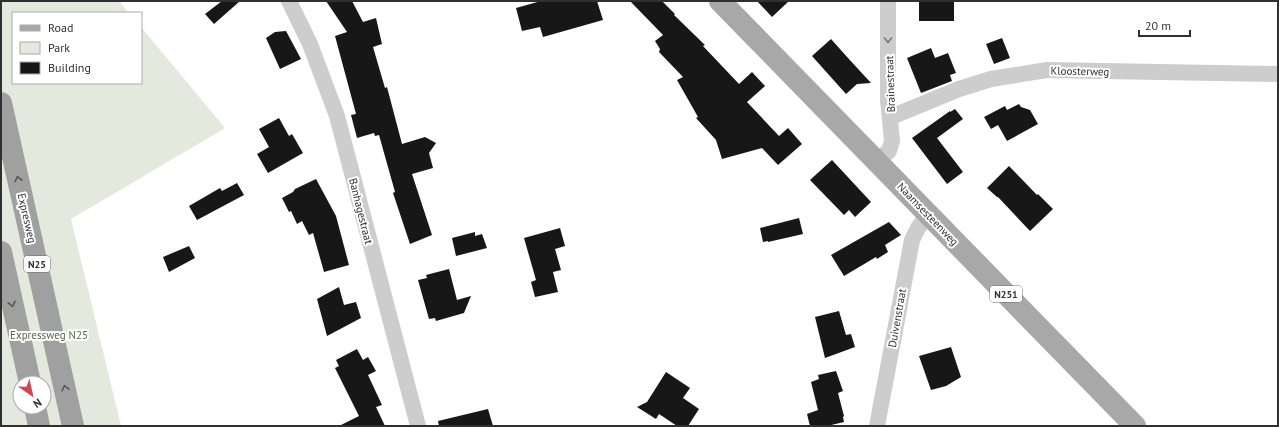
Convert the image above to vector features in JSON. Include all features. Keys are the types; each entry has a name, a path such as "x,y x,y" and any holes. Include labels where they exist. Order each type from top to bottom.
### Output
{"highway":[{"name":"Expresweg","path":"1,103 73,426"},
{"path":"1,252 28,375"},
{"path":"37,415 39,426"}],"main road":[{"name":"Naamsesteenweg","path":"720,1 1135,426"}],"street":[{"name":"Banhagestraat","path":"288,1 310,44 337,116 418,426"},
{"name":"Brainestraat","path":"877,161 889,151 892,134 888,100 888,1"},
{"name":"Kloosterweg","path":"891,117 959,89 991,79 1047,70 1278,74"},
{"name":"Duivenstraat","path":"877,426 912,240 928,214"}],"green space":[{"name":"Expressweg N25","path":"1,1 119,1 128,12 12,12 12,84 142,84 142,28 225,128 71,219 121,426 1,426"}],"building":[{"path":"222,1 240,1 214,24 205,14"},
{"path":"326,1 352,1 363,22 376,18 382,44 373,47 385,88 387,87 402,144 425,137 436,143 429,153 433,168 412,174 432,235 410,244 393,193 395,192 379,135 375,136 374,133 357,138 351,115 356,114 335,36 347,32"},
{"path":"541,1 597,1 603,20 543,37 540,27 522,31 516,8"},
{"path":"630,1 662,1 675,14 674,15 705,45 703,46 739,84 752,72 765,86 747,102 779,136 788,128 802,144 778,165 762,148 722,159 716,140 696,118 698,117 677,80 683,77 659,52 660,49 655,41 663,35"},
{"path":"757,1 789,1 772,17"},
{"path":"919,1 954,1 954,21 919,21"},
{"path":"286,31 301,59 280,69 266,38 275,32"},
{"path":"1002,38 1010,58 994,64 986,44"},
{"path":"831,39 871,83 857,84 846,94 812,56"},
{"path":"931,48 935,58 948,53 956,73 950,75 952,81 921,93 907,58"},
{"path":"1019,104 1021,107 1030,110 1038,124 1007,141 998,125 991,129 984,117 1005,106 1007,110"},
{"path":"955,109 963,119 937,138 963,172 947,184 912,138"},
{"path":"279,118 289,136 292,134 303,153 268,173 257,154 269,147 259,129"},
{"path":"832,160 871,202 855,217 849,210 844,215 810,180"},
{"path":"1009,166 1053,209 1030,231 998,197 987,188"},
{"path":"316,179 336,216 349,265 324,272 313,233 309,235 302,221 297,224 291,211 289,212 282,198 293,192 295,189"},
{"path":"237,183 244,195 197,220 189,206 220,188 222,191"},
{"path":"799,218 803,234 763,242 760,228"},
{"path":"889,222 901,235 885,245 888,252 877,259 876,257 844,276 831,255"},
{"path":"560,228 565,246 555,249 561,270 553,272 558,292 535,297 531,282 536,280 524,238"},
{"path":"475,232 475,236 482,234 487,248 456,256 452,238"},
{"path":"189,246 195,258 169,272 163,257"},
{"path":"449,269 457,300 471,296 464,313 436,321 435,318 429,319 418,280 427,278 426,275"},
{"path":"339,287 344,305 356,302 361,318 327,336 317,299"},
{"path":"839,311 846,335 851,334 855,347 825,358 815,317"},
{"path":"951,347 961,377 946,386 931,390 919,356"},
{"path":"357,349 363,360 368,357 376,371 368,375 382,405 376,407 385,426 339,426 359,416 335,368 339,366 336,360"},
{"path":"836,371 843,391 838,393 844,416 844,422 827,426 810,426 807,414 818,410 811,382 819,379 818,375"},
{"path":"666,372 690,388 683,398 699,409 688,426 677,426 659,414 656,419 637,407 647,402"},
{"path":"488,409 493,426 439,426 438,421"}]}
